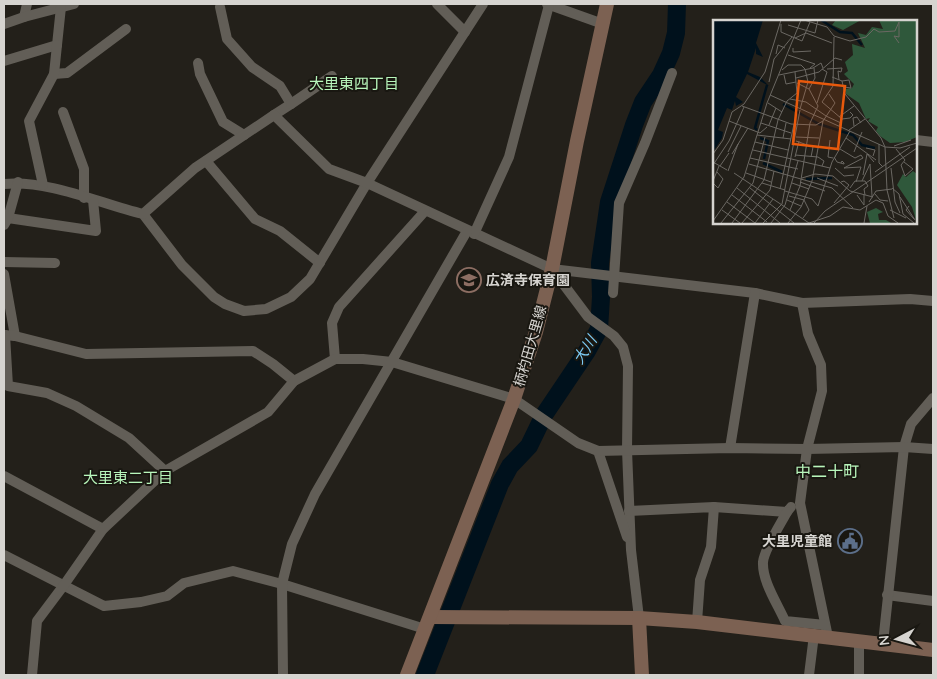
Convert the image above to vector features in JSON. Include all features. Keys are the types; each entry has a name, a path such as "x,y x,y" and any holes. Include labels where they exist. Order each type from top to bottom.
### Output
{"main road":[{"name":"柄杓田大里線","path":"407,675 514,399 536,332 552,269 577,141 607,4"},
{"path":"639,618 642,675"},
{"path":"428,623 639,618 822,632 859,641 933,650"}],"street":[{"path":"24,17 27,4"},
{"path":"4,24 74,4"},
{"path":"437,4 465,32"},
{"path":"4,184 18,182 44,185 143,214 182,265 214,297 225,304 244,311 266,309 290,297 310,279 368,183 482,4"},
{"path":"283,675 282,584 292,544 315,494 471,232 509,157 548,4 603,24"},
{"path":"44,185 29,121 54,74 61,7"},
{"path":"220,7 227,40 252,67 280,86 291,104"},
{"path":"54,74 67,73 126,29"},
{"path":"4,62 57,45"},
{"path":"198,63 200,74 224,122 244,135"},
{"path":"613,293 619,203 672,73"},
{"path":"143,214 195,168 332,76"},
{"path":"18,182 6,222 96,231 84,169 63,112"},
{"path":"274,115 329,169 368,183 552,269 755,292 802,303 910,299 933,301"},
{"path":"917,140 933,142"},
{"path":"206,161 255,218 280,231 320,263"},
{"path":"335,359 332,323 339,307 425,211"},
{"path":"4,262 55,263"},
{"path":"552,269 588,317 614,336 623,348 628,366 627,450 629,510 631,550 639,618"},
{"path":"4,274 8,336 8,386 47,393 76,406 129,438 165,471"},
{"path":"730,448 755,292"},
{"path":"802,303 808,334 820,365 822,380 822,391 807,449 800,503 822,632 809,675"},
{"path":"8,336 86,354 253,351 273,364 294,382"},
{"path":"32,675 37,621 103,529 165,471 268,412 294,382 335,359 392,362 514,399 578,443 598,451 730,448 904,447 933,449"},
{"path":"883,643 904,447 911,424 933,398"},
{"path":"598,451 631,550"},
{"path":"4,476 103,529"},
{"path":"801,495 787,512 773,536 763,560 765,577 785,621 822,632"},
{"path":"629,510 714,507 787,512"},
{"path":"697,622 700,580 711,547 714,507"},
{"path":"4,555 104,606 141,602 166,596 184,584 233,570 428,623"},
{"path":"887,595 933,601"},
{"path":"859,641 859,675"}],"waterway":[{"name":"大川","path":"425,675 500,484 510,466 529,446 544,415 587,351 599,329 601,297 600,263 609,202 643,102 661,75 671,53 676,33 677,4"}],"place":[{"name":"広済寺保育園","path":"469,280"},
{"name":"大里児童館","path":"850,541"}],"district":[{"name":"大里東四丁目","path":"354,84"},
{"name":"中二十町","path":"827,471"},
{"name":"大里東二丁目","path":"128,478"}]}
